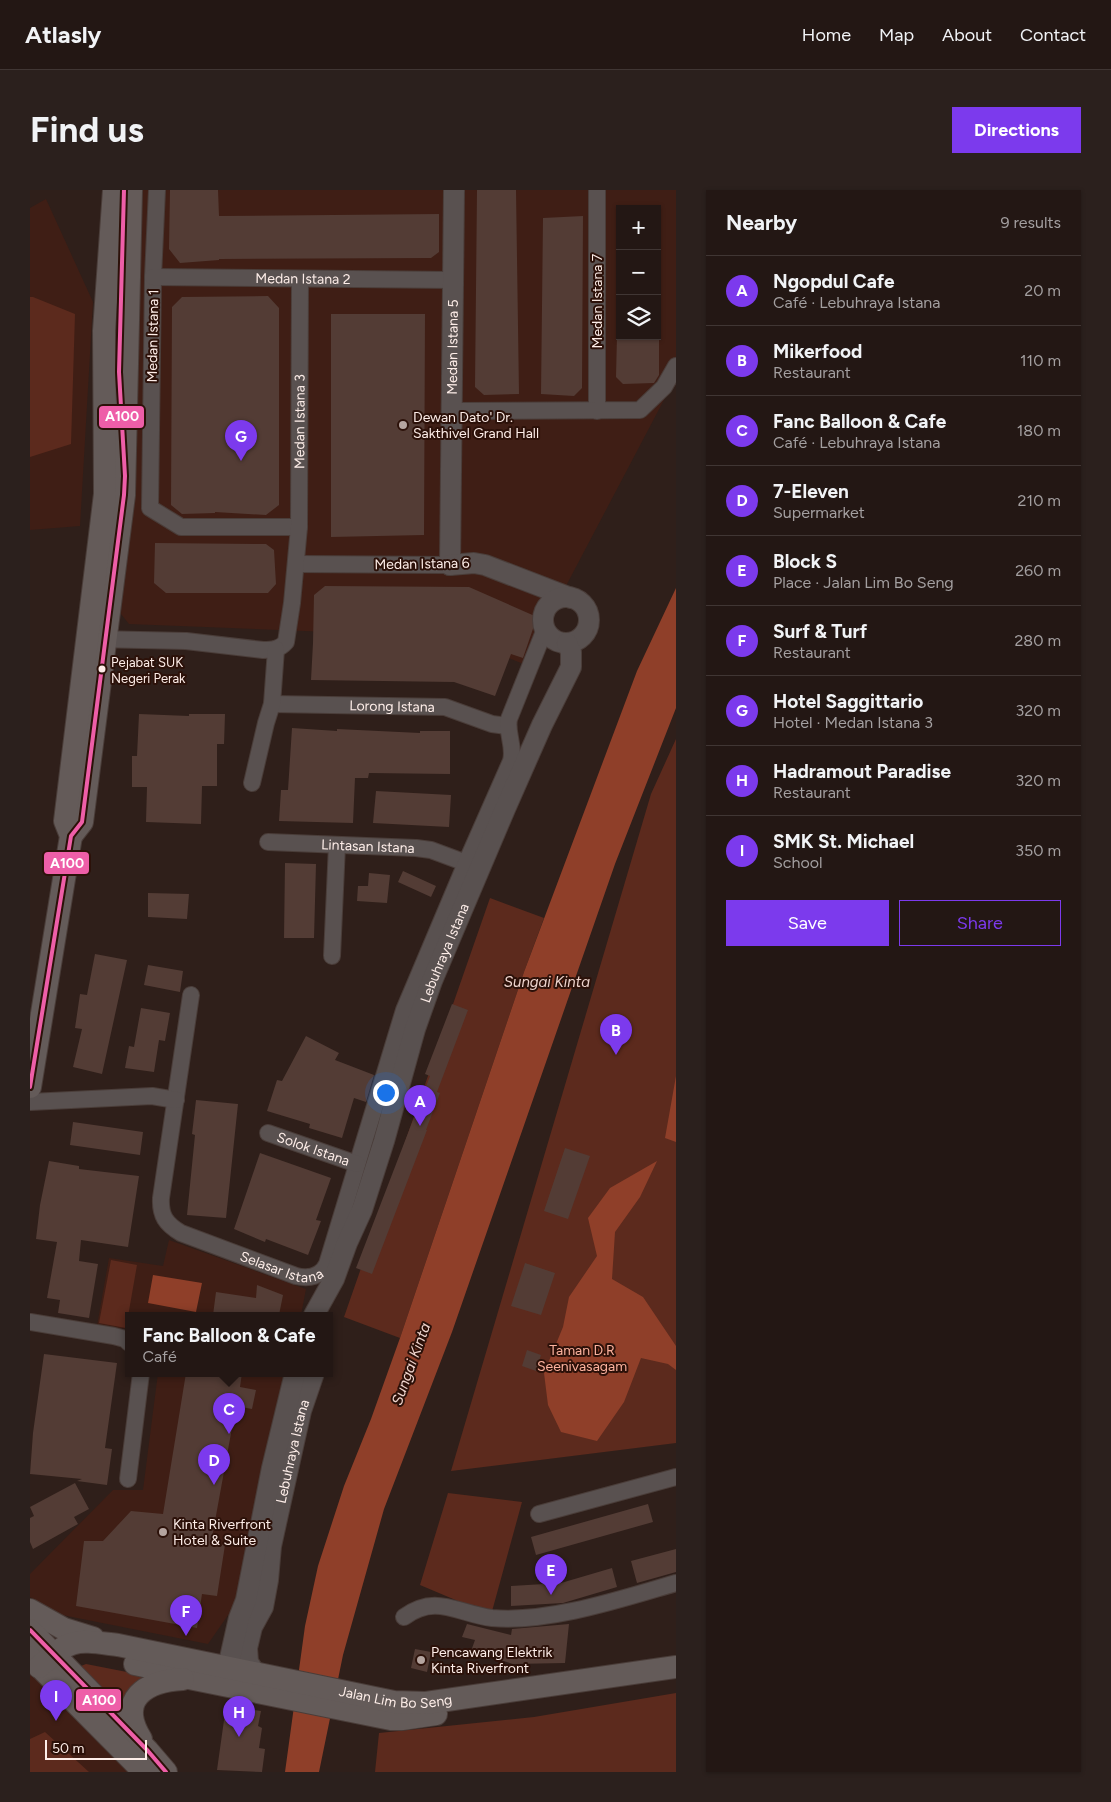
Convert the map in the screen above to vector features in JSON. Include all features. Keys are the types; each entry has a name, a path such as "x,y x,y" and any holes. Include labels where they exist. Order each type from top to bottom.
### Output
{"main road":[{"path":"97,639 105,494 104,331 100,245 101,190"},
{"path":"104,331 114,190"},
{"path":"124,190 119,372 125,476"},
{"path":"30,1087 71,836 65,820 125,476 131,190"},
{"path":"30,1610 64,1629 118,1645"},
{"path":"30,1630 47,1663 146,1762 166,1772"},
{"path":"47,1663 61,1648 74,1642 118,1645"},
{"name":"Jalan Lim Bo Seng","path":"118,1645 228,1668 256,1683"},
{"name":"Jalan Lim Bo Seng","path":"47,1663 89,1655 163,1670 190,1678 256,1683 413,1718 676,1679"},
{"name":"Jalan Lim Bo Seng","path":"378,1710 394,1702 426,1703 676,1667"},
{"path":"146,1762 133,1723 131,1712 133,1702 147,1687 169,1680 190,1678"}],"street":[{"name":"Medan Istana 1","path":"157,190 153,277 150,508 181,527 299,526"},
{"name":"Medan Istana 5","path":"450,565 454,190"},
{"name":"Medan Istana 7","path":"597,190 597,411"},
{"name":"Medan Istana 2","path":"153,277 453,280"},
{"name":"Medan Istana 3","path":"276,649 282,647 288,636 299,526 300,278"},
{"path":"452,411 640,410 664,387 676,366"},
{"name":"Medan Istana 6","path":"296,564 450,565 474,563 485,565 571,598"},
{"path":"450,565 484,575 526,592 535,598 544,621 554,640 567,643 574,642 586,632 589,626 587,611 583,605 571,598 558,599 552,602 544,621 507,726"},
{"name":"Lebuhraya Istana","path":"553,704 579,665 586,632"},
{"path":"97,639 186,641 263,650 276,649 272,704 252,783"},
{"name":"Lebuhraya Istana","path":"326,1312 334,1279 362,1210 384,1141 414,1029 432,981 505,809 542,725 571,667 571,652 567,643"},
{"name":"Lorong Istana","path":"272,704 444,707 492,724 507,726"},
{"name":"Selasar Istana","path":"176,1100 161,1198 162,1214 165,1221 181,1233 296,1276 311,1277 324,1270 404,1010 511,761 513,753 507,726"},
{"name":"Lintasan Istana","path":"268,842 423,849 466,863"},
{"path":"332,956 337,845"},
{"path":"30,1102 152,1096 176,1100 191,994"},
{"name":"Solok Istana","path":"268,1132 357,1164"},
{"path":"30,1322 125,1339"},
{"path":"128,1480 141,1377"},
{"name":"Lebuhraya Istana","path":"228,1668 239,1618 246,1600 272,1468 294,1377"},
{"name":"Lebuhraya Istana","path":"256,1683 248,1662 247,1648 252,1628 262,1607 268,1580 272,1546 296,1434 313,1377"},
{"path":"539,1514 676,1477"},
{"path":"239,1618 248,1611 257,1592 272,1546"},
{"path":"404,1617 413,1610 434,1605 491,1618 544,1615 579,1609 676,1583"}],"shaded area":[{"path":"140,190 676,190 676,377 567,584 531,667 456,637 129,624 121,614"},
{"path":"46,199 93,302 80,526 30,530 30,208"},
{"path":"169,1240 306,1289 302,1312 125,1312 125,1329 97,1326 109,1258 163,1266"},
{"name":"Kinta Riverfront Hotel & Suite","path":"157,1377 288,1377 242,1595 208,1644 57,1614 30,1597 30,1574 113,1490 143,1490"},
{"path":"30,1669 134,1772 30,1772"}],"green space":[{"path":"30,297 75,314 71,444 30,457"},
{"name":"Taman D.R Seenivasagam","path":"676,739 676,1443 451,1471 651,794"},
{"path":"490,898 544,918 400,1338 344,1317"},
{"path":"111,1260 137,1265 129,1312 125,1312 125,1328 99,1323"},
{"path":"448,1493 522,1502 491,1615 420,1585"},
{"path":"86,1664 132,1673 141,1677 142,1680 123,1711 79,1670 81,1666"},
{"path":"676,1693 676,1772 375,1772 379,1733 534,1717"},
{"path":"45,1732 89,1772 30,1772 30,1739"}],"water":[{"name":"Sungai Kinta","path":"676,588 676,708 615,864 452,1332 384,1509 343,1655 319,1772 285,1772 305,1626 318,1566 344,1486 371,1419 400,1338 524,972 637,671"},
{"path":"676,1076 676,1142 665,1138"},
{"path":"657,1161 640,1197 615,1232 612,1279 643,1297 676,1346 676,1370 668,1364 641,1358 624,1402 597,1441 561,1432 548,1405 544,1373 563,1327 569,1297 597,1256 588,1218 610,1188"},
{"path":"153,1275 202,1283 196,1312 148,1303"}],"building":[{"path":"170,190 218,190 219,216 439,214 439,252 431,258 219,259 180,263 169,249"},
{"path":"477,190 516,190 519,394 484,395 475,387"},
{"path":"583,216 582,388 574,396 541,394 543,218"},
{"path":"268,296 279,308 279,505 266,515 215,512 182,514 171,505 172,307 182,297"},
{"path":"331,314 425,314 424,535 331,537"},
{"path":"617,340 659,340 659,375 654,383 623,384 616,377"},
{"path":"155,543 266,544 274,550 276,584 268,593 166,593 154,583"},
{"path":"325,586 469,587 537,617 523,658 511,654 495,696 454,682 311,680 314,595"},
{"path":"139,714 189,716 189,714 225,714 224,744 217,744 217,786 202,786 201,824 146,822 147,787 132,787 132,756 137,756"},
{"path":"292,728 420,733 420,731 450,731 450,774 369,773 368,778 355,778 353,823 279,821 281,790 288,790"},
{"path":"376,791 451,795 449,827 373,823"},
{"path":"285,863 316,864 314,938 284,938"},
{"path":"403,871 436,886 431,897 398,882"},
{"path":"369,873 390,875 387,903 357,901 358,886 368,886"},
{"path":"148,893 189,894 187,919 148,917"},
{"path":"95,954 127,960 102,1074 73,1067 82,1029 75,1028 80,994 87,995"},
{"path":"148,965 183,971 180,992 144,985"},
{"path":"452,1004 468,1010 437,1092 440,1093 427,1130 372,1274 356,1268 430,1076 425,1074"},
{"path":"141,1008 170,1013 165,1041 159,1040 154,1072 125,1068 129,1046 134,1047"},
{"path":"306,1036 339,1053 335,1060 374,1075 366,1102 354,1098 342,1138 309,1128 310,1124 267,1111 277,1080 282,1081"},
{"path":"196,1100 238,1104 226,1218 187,1215 195,1135 192,1134"},
{"path":"73,1122 143,1132 140,1155 70,1145"},
{"path":"565,1148 590,1156 568,1219 544,1211"},
{"path":"260,1153 331,1178 316,1220 321,1221 308,1255 266,1239 265,1242 234,1229"},
{"path":"49,1161 79,1166 79,1169 139,1176 128,1247 81,1240 79,1261 98,1264 89,1318 58,1313 60,1300 47,1298 57,1242 36,1239 40,1205"},
{"path":"525,1263 555,1273 541,1315 511,1306"},
{"path":"257,1285 283,1295 280,1312 213,1312 216,1292 256,1298"},
{"path":"527,1350 541,1355 536,1371 522,1366"},
{"path":"44,1354 117,1363 105,1448 112,1449 107,1485 77,1481 82,1479 30,1474 33,1433"},
{"path":"185,1377 241,1377 240,1387 256,1390 252,1409 236,1406 211,1543 225,1545 217,1596 202,1594 197,1628 76,1606 84,1541 103,1541 131,1511 163,1514"},
{"path":"75,1483 89,1509 74,1517 78,1524 33,1549 30,1542 30,1518 34,1516 30,1507"},
{"path":"648,1504 653,1522 536,1555 531,1537"},
{"path":"676,1549 676,1572 637,1583 631,1561"},
{"path":"612,1568 617,1587 563,1603 511,1606 511,1586 561,1583"},
{"path":"467,1624 511,1635 512,1629 569,1624 565,1663 513,1664 471,1651 475,1640 462,1637"},
{"name":"Pencawang Elektrik Kinta Riverfront","path":"415,1649 431,1652 427,1672 411,1668"},
{"path":"226,1706 261,1711 258,1726 262,1728 259,1748 265,1749 262,1772 217,1770"}],"transit line":[{"name":"A100","path":"30,1087 71,836 82,822 124,495 125,476 119,372 124,190"},
{"name":"A100","path":"30,1630 148,1751 166,1772"}],"place":[{"name":"Dewan Dato' Dr. Sakthivel Grand Hall","path":"403,425"},
{"name":"Hotel Saggittario","path":"241,461"},
{"name":"Pejabat SUK Negeri Perak","path":"102,669"},
{"name":"Mikerfood","path":"616,1055"},
{"name":"Ngopdul Cafe","path":"420,1126"},
{"name":"Fanc Balloon & Cafe","path":"229,1434"},
{"name":"7-Eleven","path":"214,1485"},
{"name":"Kinta Riverfront Hotel & Suite","path":"163,1532"},
{"name":"Block S","path":"551,1595"},
{"name":"Surf & Turf","path":"186,1636"},
{"name":"Pencawang Elektrik Kinta Riverfront","path":"421,1660"},
{"name":"SMK St. Michael","path":"56,1721"},
{"name":"Hadramout Paradise","path":"239,1737"}]}
